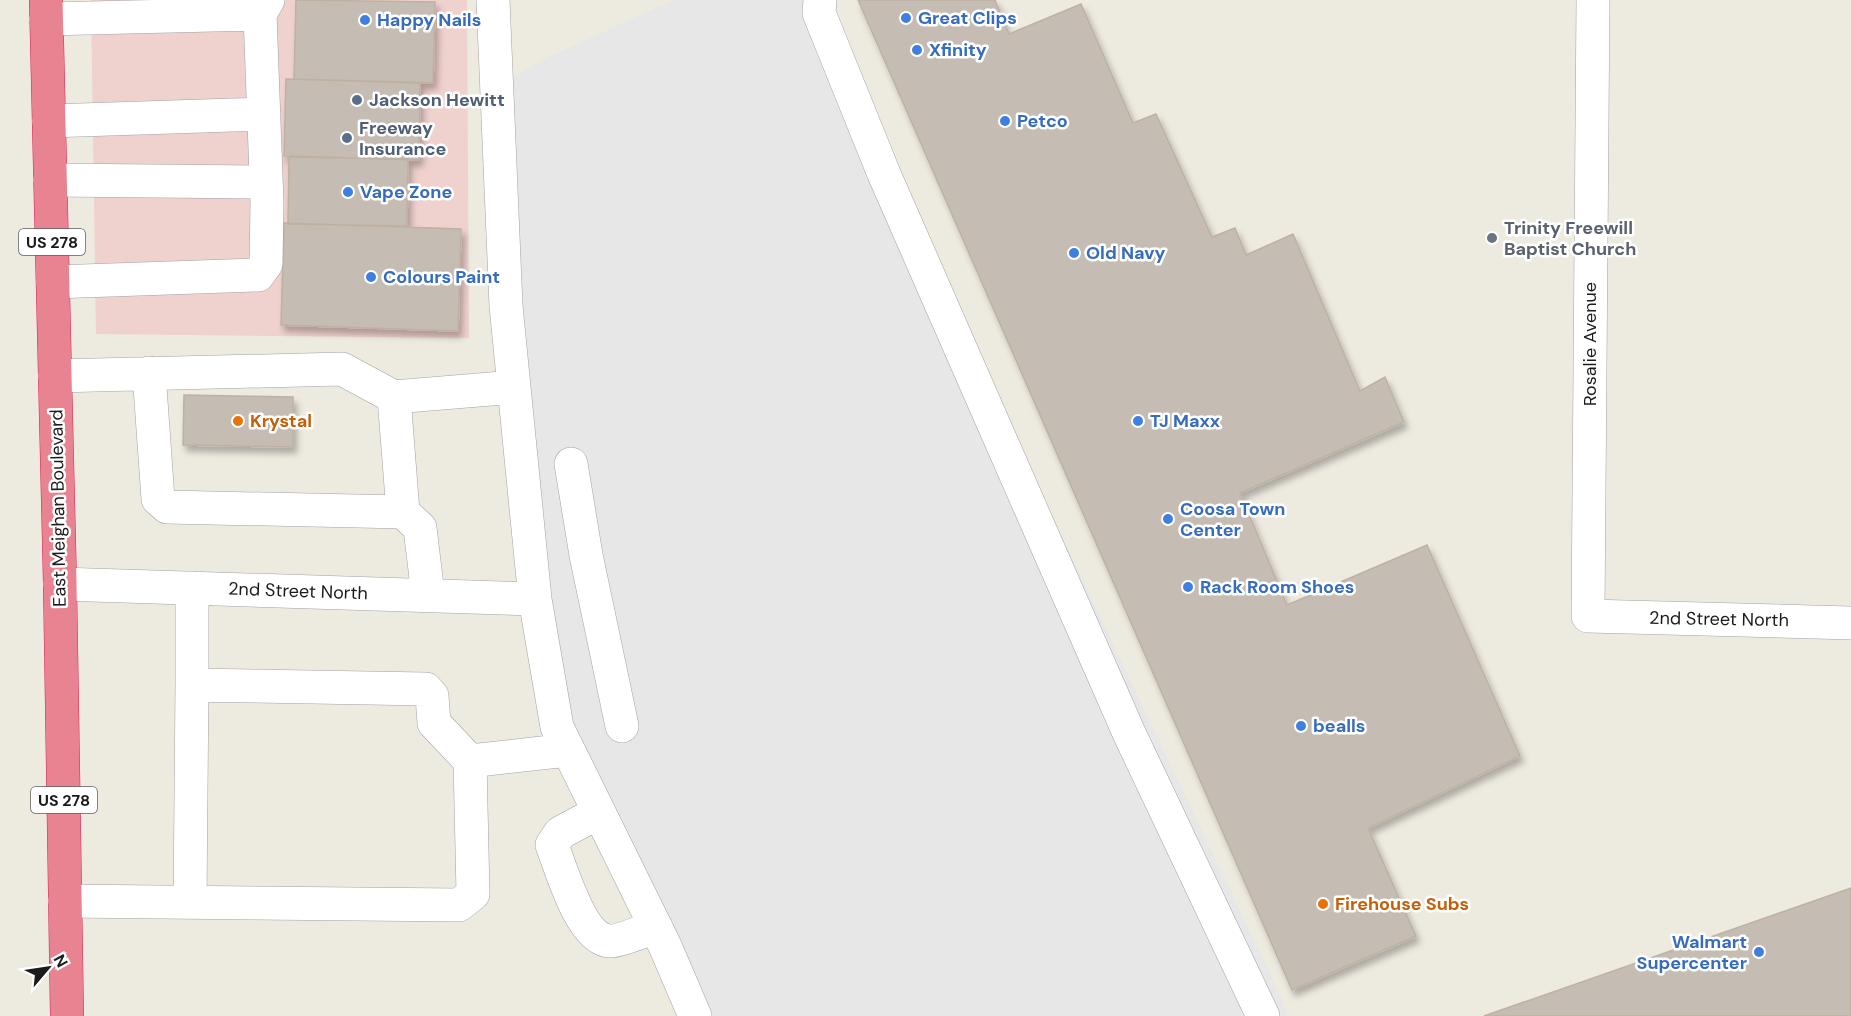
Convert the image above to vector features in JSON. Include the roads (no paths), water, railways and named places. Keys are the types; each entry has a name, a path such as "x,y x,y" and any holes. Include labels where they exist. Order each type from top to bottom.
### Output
{"highway":[{"name":"East Meighan Boulevard","path":"46,9 60,584 67,1016"}],"street":[{"path":"493,0 506,306 535,598 557,727 656,927 695,1016"},
{"path":"820,0 819,13 904,222 1129,733 1263,1016"},
{"name":"Rosalie Avenue","path":"1588,616 1593,0"},
{"path":"46,9 264,7 266,264 258,275 53,282"},
{"path":"49,121 264,114"},
{"path":"50,180 266,182"},
{"path":"55,376 342,369 394,397 514,387"},
{"path":"149,374 158,499 167,507 403,512 420,528 428,595"},
{"path":"394,397 403,512"},
{"path":"571,464 586,555 622,726"},
{"name":"2nd Street North","path":"60,584 535,598"},
{"path":"190,903 192,588"},
{"name":"2nd Street North","path":"1588,616 1851,622"},
{"path":"65,901 459,905 473,894 470,761 434,723 432,696 426,689 192,685"},
{"path":"470,761 568,750"},
{"path":"599,812 560,833 552,845 579,913 587,927 599,937 611,941 656,927"}],"place":[{"name":"Great Clips","path":"906,18"},
{"name":"Happy Nails","path":"365,20"},
{"name":"Xfinity","path":"917,50"},
{"name":"Jackson Hewitt","path":"357,100"},
{"name":"Petco","path":"1005,121"},
{"name":"Freeway Insurance","path":"347,138"},
{"name":"Vape Zone","path":"348,192"},
{"name":"Trinity Freewill Baptist Church","path":"1492,238"},
{"name":"Old Navy","path":"1074,253"},
{"name":"Colours Paint","path":"371,277"},
{"name":"Krystal","path":"238,421"},
{"name":"TJ Maxx","path":"1138,421"},
{"name":"Coosa Town Center","path":"1168,519"},
{"name":"Rack Room Shoes","path":"1188,587"},
{"name":"bealls","path":"1301,726"},
{"name":"Firehouse Subs","path":"1323,904"},
{"name":"Walmart Supercenter","path":"1759,952"}]}
